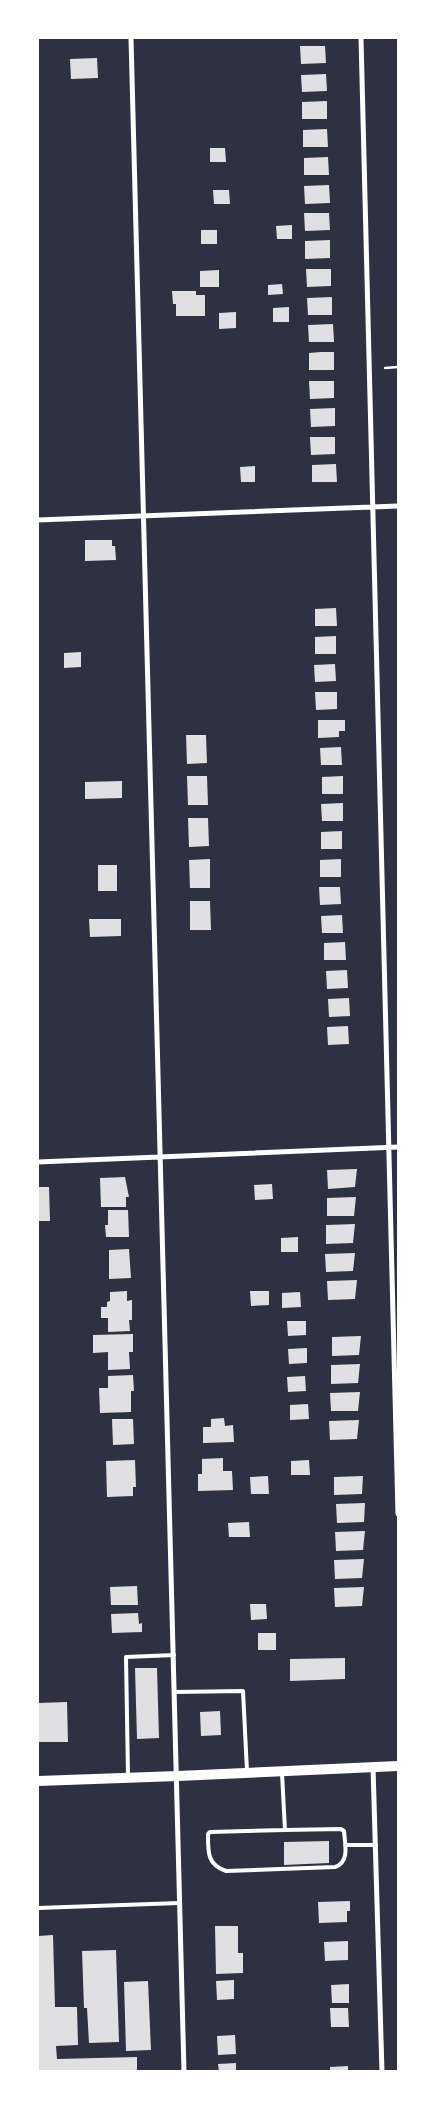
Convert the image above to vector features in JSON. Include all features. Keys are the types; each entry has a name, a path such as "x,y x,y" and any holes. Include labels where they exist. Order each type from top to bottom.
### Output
{"main road":[{"path":"38,1781 398,1766"}],"street":[{"path":"130,38 178,1776 179,1903 184,2072"},
{"path":"361,38 398,1514"},
{"path":"38,520 398,506"},
{"path":"38,1162 398,1147"},
{"path":"373,1767 382,2072"}],"lane":[{"path":"128,1778 126,1658 174,1655"},
{"path":"175,1692 243,1691 247,1773"},
{"path":"282,1771 285,1830"},
{"path":"341,1829 344,1831 344,1862 335,1867 226,1870 214,1865 210,1860 208,1834 210,1832 285,1830 341,1829"},
{"path":"345,1845 376,1845"},
{"path":"38,1908 179,1903"}],"path":[{"path":"385,368 398,367"}],"building":[{"path":"300,46 325,46 326,63 301,64"},
{"path":"97,58 98,78 71,79 70,59"},
{"path":"326,74 327,91 302,92 301,75"},
{"path":"327,101 327,119 302,119 302,102"},
{"path":"327,129 328,147 303,147 303,130"},
{"path":"210,148 225,148 226,162 210,162"},
{"path":"328,157 329,175 304,175 304,158"},
{"path":"329,185 330,203 305,204 304,186"},
{"path":"213,190 229,190 230,204 214,204"},
{"path":"304,213 329,213 330,230 305,231"},
{"path":"292,225 292,239 277,239 276,226"},
{"path":"201,230 217,230 217,244 201,244"},
{"path":"330,240 330,258 305,259 305,241"},
{"path":"306,269 331,269 331,286 307,287"},
{"path":"219,270 219,287 200,287 200,271"},
{"path":"282,284 283,294 268,295 268,285"},
{"path":"172,291 196,291 196,295 205,295 205,316 176,316 176,304 173,304"},
{"path":"332,297 332,315 308,315 307,298"},
{"path":"289,307 289,322 273,322 273,308"},
{"path":"236,312 236,328 219,329 219,313"},
{"path":"333,324 334,342 309,342 308,325"},
{"path":"334,352 334,370 309,370 309,353"},
{"path":"309,381 334,381 334,398 310,399"},
{"path":"335,408 335,426 311,427 310,409"},
{"path":"310,437 335,437 335,454 311,455"},
{"path":"336,464 337,482 312,482 312,465"},
{"path":"255,466 255,482 241,482 240,467"},
{"path":"85,540 112,540 112,546 115,546 116,560 85,561"},
{"path":"336,608 337,626 315,626 315,609"},
{"path":"336,636 336,654 315,654 315,637"},
{"path":"81,652 81,667 64,668 64,653"},
{"path":"335,664 336,681 315,682 314,665"},
{"path":"315,692 337,692 337,709 316,710"},
{"path":"318,720 345,720 345,731 339,731 339,737 318,738"},
{"path":"186,735 206,735 207,763 187,764"},
{"path":"341,747 342,765 321,765 320,748"},
{"path":"187,776 207,776 208,805 188,805"},
{"path":"343,776 343,794 322,794 322,777"},
{"path":"122,781 122,798 85,799 85,782"},
{"path":"343,803 343,821 322,821 321,804"},
{"path":"188,818 208,818 209,846 189,847"},
{"path":"342,831 342,849 321,849 321,832"},
{"path":"210,859 210,888 190,888 189,860"},
{"path":"341,859 341,877 320,877 320,860"},
{"path":"98,865 117,865 117,891 98,891"},
{"path":"319,887 340,887 341,904 320,905"},
{"path":"190,901 210,901 211,930 190,930"},
{"path":"342,915 343,933 322,933 321,916"},
{"path":"89,919 121,919 121,936 90,937"},
{"path":"345,942 346,960 324,960 324,943"},
{"path":"347,970 348,988 327,989 326,971"},
{"path":"349,998 350,1016 329,1017 328,999"},
{"path":"348,1026 349,1044 328,1045 327,1027"},
{"path":"357,1169 355,1187 328,1189 327,1170"},
{"path":"125,1177 129,1197 126,1197 126,1207 101,1207 100,1178"},
{"path":"272,1184 273,1199 255,1200 254,1185"},
{"path":"38,1187 49,1187 50,1221 38,1221"},
{"path":"356,1197 354,1216 327,1216 327,1198"},
{"path":"108,1210 128,1210 129,1237 106,1237 105,1225 108,1225"},
{"path":"355,1224 353,1243 326,1244 326,1225"},
{"path":"298,1237 298,1252 281,1252 281,1238"},
{"path":"129,1249 131,1278 109,1279 109,1250"},
{"path":"355,1253 353,1271 326,1272 325,1254"},
{"path":"357,1280 355,1299 328,1300 327,1281"},
{"path":"127,1291 127,1301 132,1300 132,1320 129,1320 130,1331 108,1332 108,1318 101,1318 101,1307 107,1307 107,1302 110,1301 110,1292"},
{"path":"250,1291 269,1291 269,1305 251,1306"},
{"path":"300,1292 301,1307 282,1308 282,1293"},
{"path":"287,1321 306,1321 306,1335 288,1336"},
{"path":"133,1334 133,1352 129,1352 130,1369 108,1370 108,1352 93,1353 93,1335"},
{"path":"361,1336 359,1355 332,1356 332,1337"},
{"path":"307,1348 307,1363 289,1364 288,1349"},
{"path":"360,1364 358,1383 331,1384 331,1365"},
{"path":"133,1375 134,1391 131,1391 131,1412 100,1413 99,1388 108,1388 108,1376"},
{"path":"305,1376 306,1391 288,1392 287,1377"},
{"path":"360,1392 358,1411 331,1411 330,1393"},
{"path":"308,1404 309,1419 290,1420 290,1405"},
{"path":"224,1418 225,1426 233,1425 234,1442 203,1443 203,1427 211,1427 211,1419"},
{"path":"112,1419 133,1419 134,1444 113,1445"},
{"path":"359,1420 357,1439 330,1440 329,1421"},
{"path":"223,1458 223,1471 232,1471 233,1490 198,1491 198,1474 202,1474 202,1459"},
{"path":"135,1460 136,1487 133,1487 133,1496 107,1497 106,1461"},
{"path":"309,1460 310,1475 291,1475 291,1461"},
{"path":"268,1476 269,1494 251,1494 250,1477"},
{"path":"363,1476 362,1494 334,1495 334,1477"},
{"path":"365,1503 364,1522 337,1523 336,1504"},
{"path":"249,1522 250,1537 229,1537 228,1523"},
{"path":"365,1531 363,1550 336,1551 335,1532"},
{"path":"364,1559 362,1578 335,1579 334,1560"},
{"path":"137,1586 138,1605 111,1605 110,1587"},
{"path":"364,1587 362,1606 335,1607 334,1588"},
{"path":"250,1604 266,1604 267,1619 251,1620"},
{"path":"138,1613 139,1624 142,1623 142,1632 112,1633 111,1614"},
{"path":"258,1633 276,1633 276,1650 258,1650"},
{"path":"345,1658 345,1679 290,1681 290,1659"},
{"path":"135,1668 157,1668 159,1738 137,1739"},
{"path":"67,1702 68,1742 38,1742 38,1703"},
{"path":"220,1711 221,1735 201,1736 200,1712"},
{"path":"329,1841 329,1863 284,1865 284,1842"},
{"path":"350,1901 350,1911 347,1911 347,1922 319,1923 318,1902"},
{"path":"215,1926 238,1926 238,1953 243,1953 243,1973 216,1974"},
{"path":"53,1935 55,2007 77,2007 78,2045 56,2046 57,2059 137,2057 137,2072 38,2072 38,1936"},
{"path":"348,1941 348,1960 325,1961 324,1942"},
{"path":"116,1950 119,2042 89,2043 87,2008 84,2008 82,1951"},
{"path":"234,1980 234,1999 217,2000 216,1981"},
{"path":"148,1981 151,2050 126,2051 124,1982"},
{"path":"349,1984 349,2003 332,2003 331,1985"},
{"path":"330,2008 348,2008 349,2027 331,2027"},
{"path":"235,2035 236,2054 218,2055 217,2036"},
{"path":"236,2063 236,2072 219,2072 218,2064"},
{"path":"348,2066 348,2072 330,2072 330,2067"}]}
